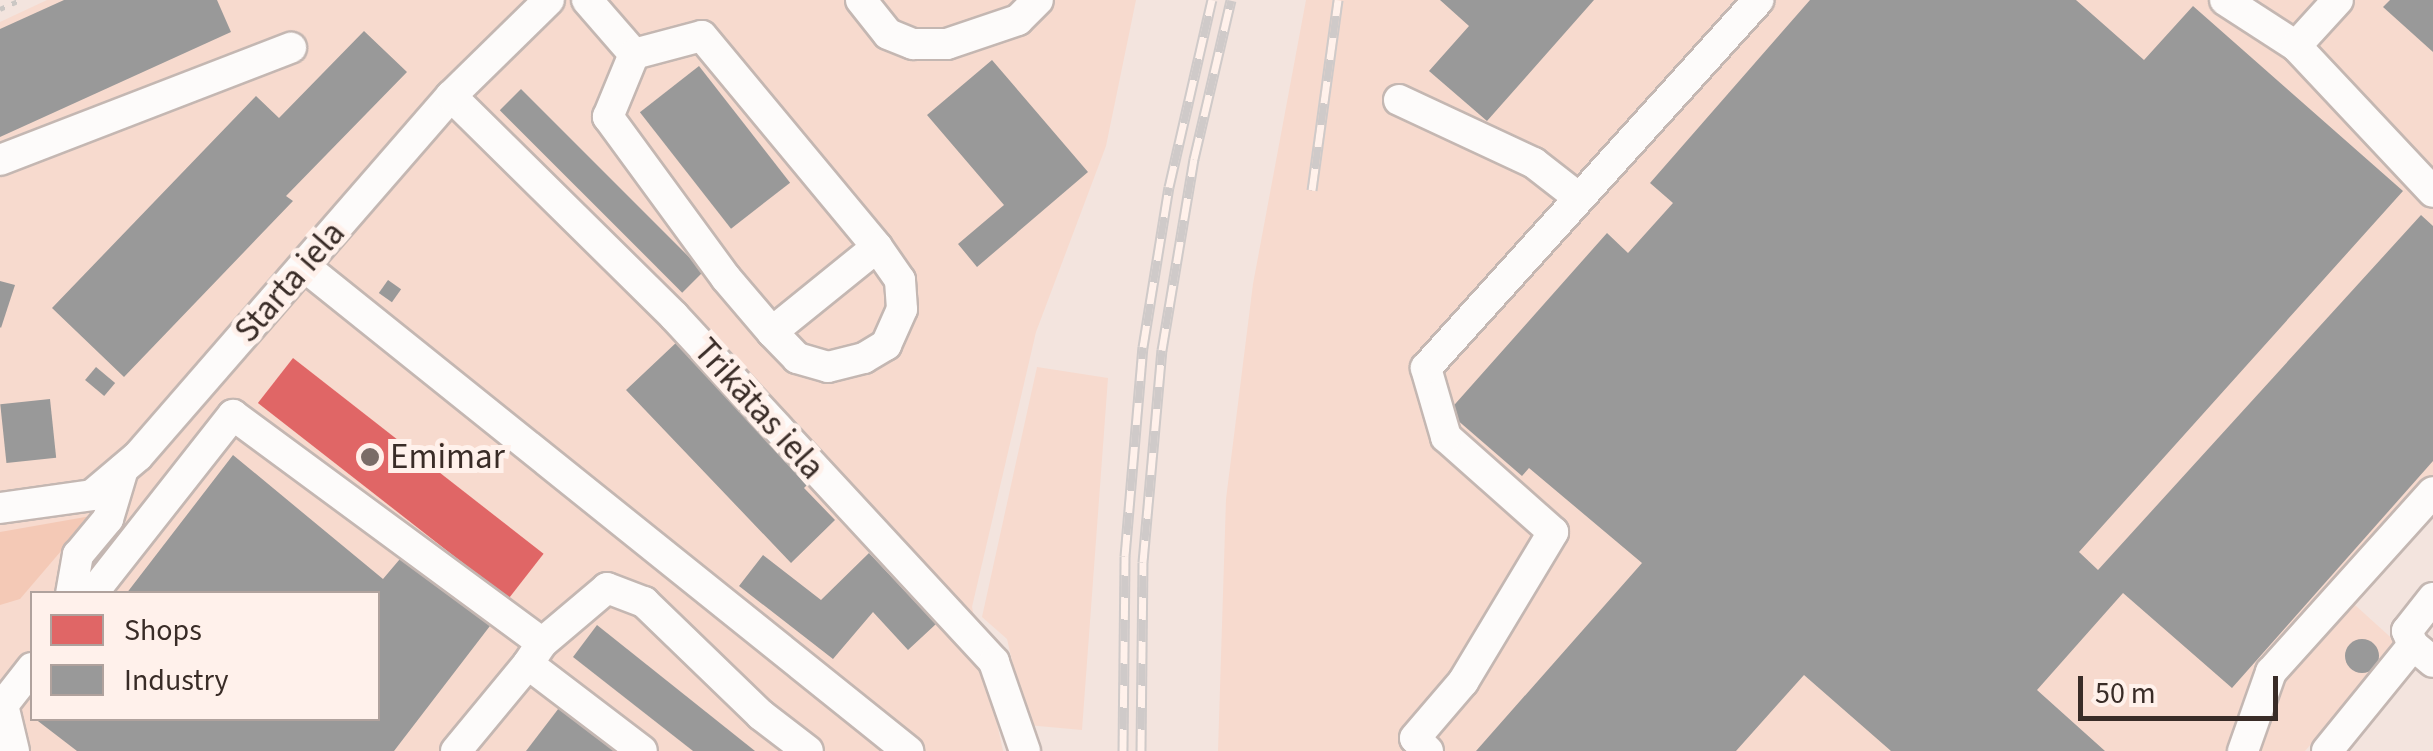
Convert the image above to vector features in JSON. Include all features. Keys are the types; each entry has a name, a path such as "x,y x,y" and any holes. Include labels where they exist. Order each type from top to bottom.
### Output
{"street":[{"name":"Starta iela","path":"0,508 92,495 122,469 451,96 550,0"},
{"path":"587,0 634,54"},
{"path":"861,0 888,34 913,44 948,44 1018,20 1038,0"},
{"path":"1428,751 1415,738 1463,682 1553,532 1446,437 1426,368 1758,0"},
{"path":"2225,0 2296,46 2433,192"},
{"path":"2296,46 2338,0"},
{"path":"702,36 900,280 902,309 886,345 864,358 828,366 797,358 772,332 726,278 608,117 634,54 702,36"},
{"path":"0,160 291,48"},
{"name":"Trikātas iela","path":"451,96 674,316 994,662 1025,751"},
{"path":"1399,100 1534,164 1579,198"},
{"path":"772,332 877,247"},
{"path":"304,266 908,751"},
{"path":"94,591 233,415 535,654 642,751"},
{"path":"72,591 78,555 108,519 122,469"},
{"path":"2244,751 2271,672 2433,492"},
{"path":"456,751 535,654 607,588 644,602 761,715 808,751"},
{"path":"2327,751 2423,653 2407,631 2433,598"},
{"path":"14,751 3,705 30,671"}],"path":[{"path":"0,9 20,0"}],"shaded area":[{"path":"47,0 1136,0 1106,146 1036,332 972,607 1003,751 0,751 0,22"},
{"path":"1306,0 2433,0 2433,515 2355,605 2398,644 2305,751 1218,751 1226,499 1253,284"},
{"path":"1037,367 1108,378 1082,730 1027,725 1007,639 982,617"},
{"path":"91,516 20,599 0,605 0,532"}],"building: Shops":[{"path":"293,358 544,554 508,599 258,403"}],"building: Industry":[{"path":"64,0 217,0 231,32 0,137 0,29"},
{"path":"1440,0 1594,0 1487,121 1429,71 1469,26"},
{"path":"1810,0 2076,0 2144,60 2193,6 2403,191 2079,552 2098,570 2421,215 2433,226 2433,461 2232,688 2123,593 2037,690 2105,751 1891,751 1804,675 1736,751 1476,751 1642,563 1529,468 1522,476 1448,412 1607,233 1628,253 1673,203 1650,183"},
{"path":"2390,0 2433,0 2433,52 2383,7"},
{"path":"364,31 407,72 286,196 293,201 124,377 52,308 256,96 279,118"},
{"path":"992,60 1088,172 977,267 958,244 1004,205 927,115"},
{"path":"699,66 790,183 731,229 640,112"},
{"path":"521,89 703,271 682,293 500,110"},
{"path":"388,280 401,289 392,302 379,293"},
{"path":"0,281 15,285 1,328 0,327"},
{"path":"679,340 812,480 804,488 835,520 791,563 626,390"},
{"path":"96,367 115,383 104,396 85,380"},
{"path":"50,399 56,458 6,463 0,404"},
{"path":"233,455 383,579 405,553 493,622 394,751 77,751 38,721 380,721 380,591 128,591"},
{"path":"869,553 936,624 908,650 873,612 833,659 739,586 763,555 821,600"},
{"path":"597,625 755,751 693,751 573,657"},
{"path":"2362,639 2374,644 2379,656 2374,668 2362,673 2350,668 2345,656 2350,644"},
{"path":"562,704 624,751 526,751"}],"railway":[{"path":"1123,751 1125,556 1143,347 1169,187 1212,0"},
{"path":"1141,751 1143,562 1162,350 1194,159 1231,0"},
{"path":"1312,190 1338,0"}],"place":[{"name":"Emimar","path":"370,457"}]}
